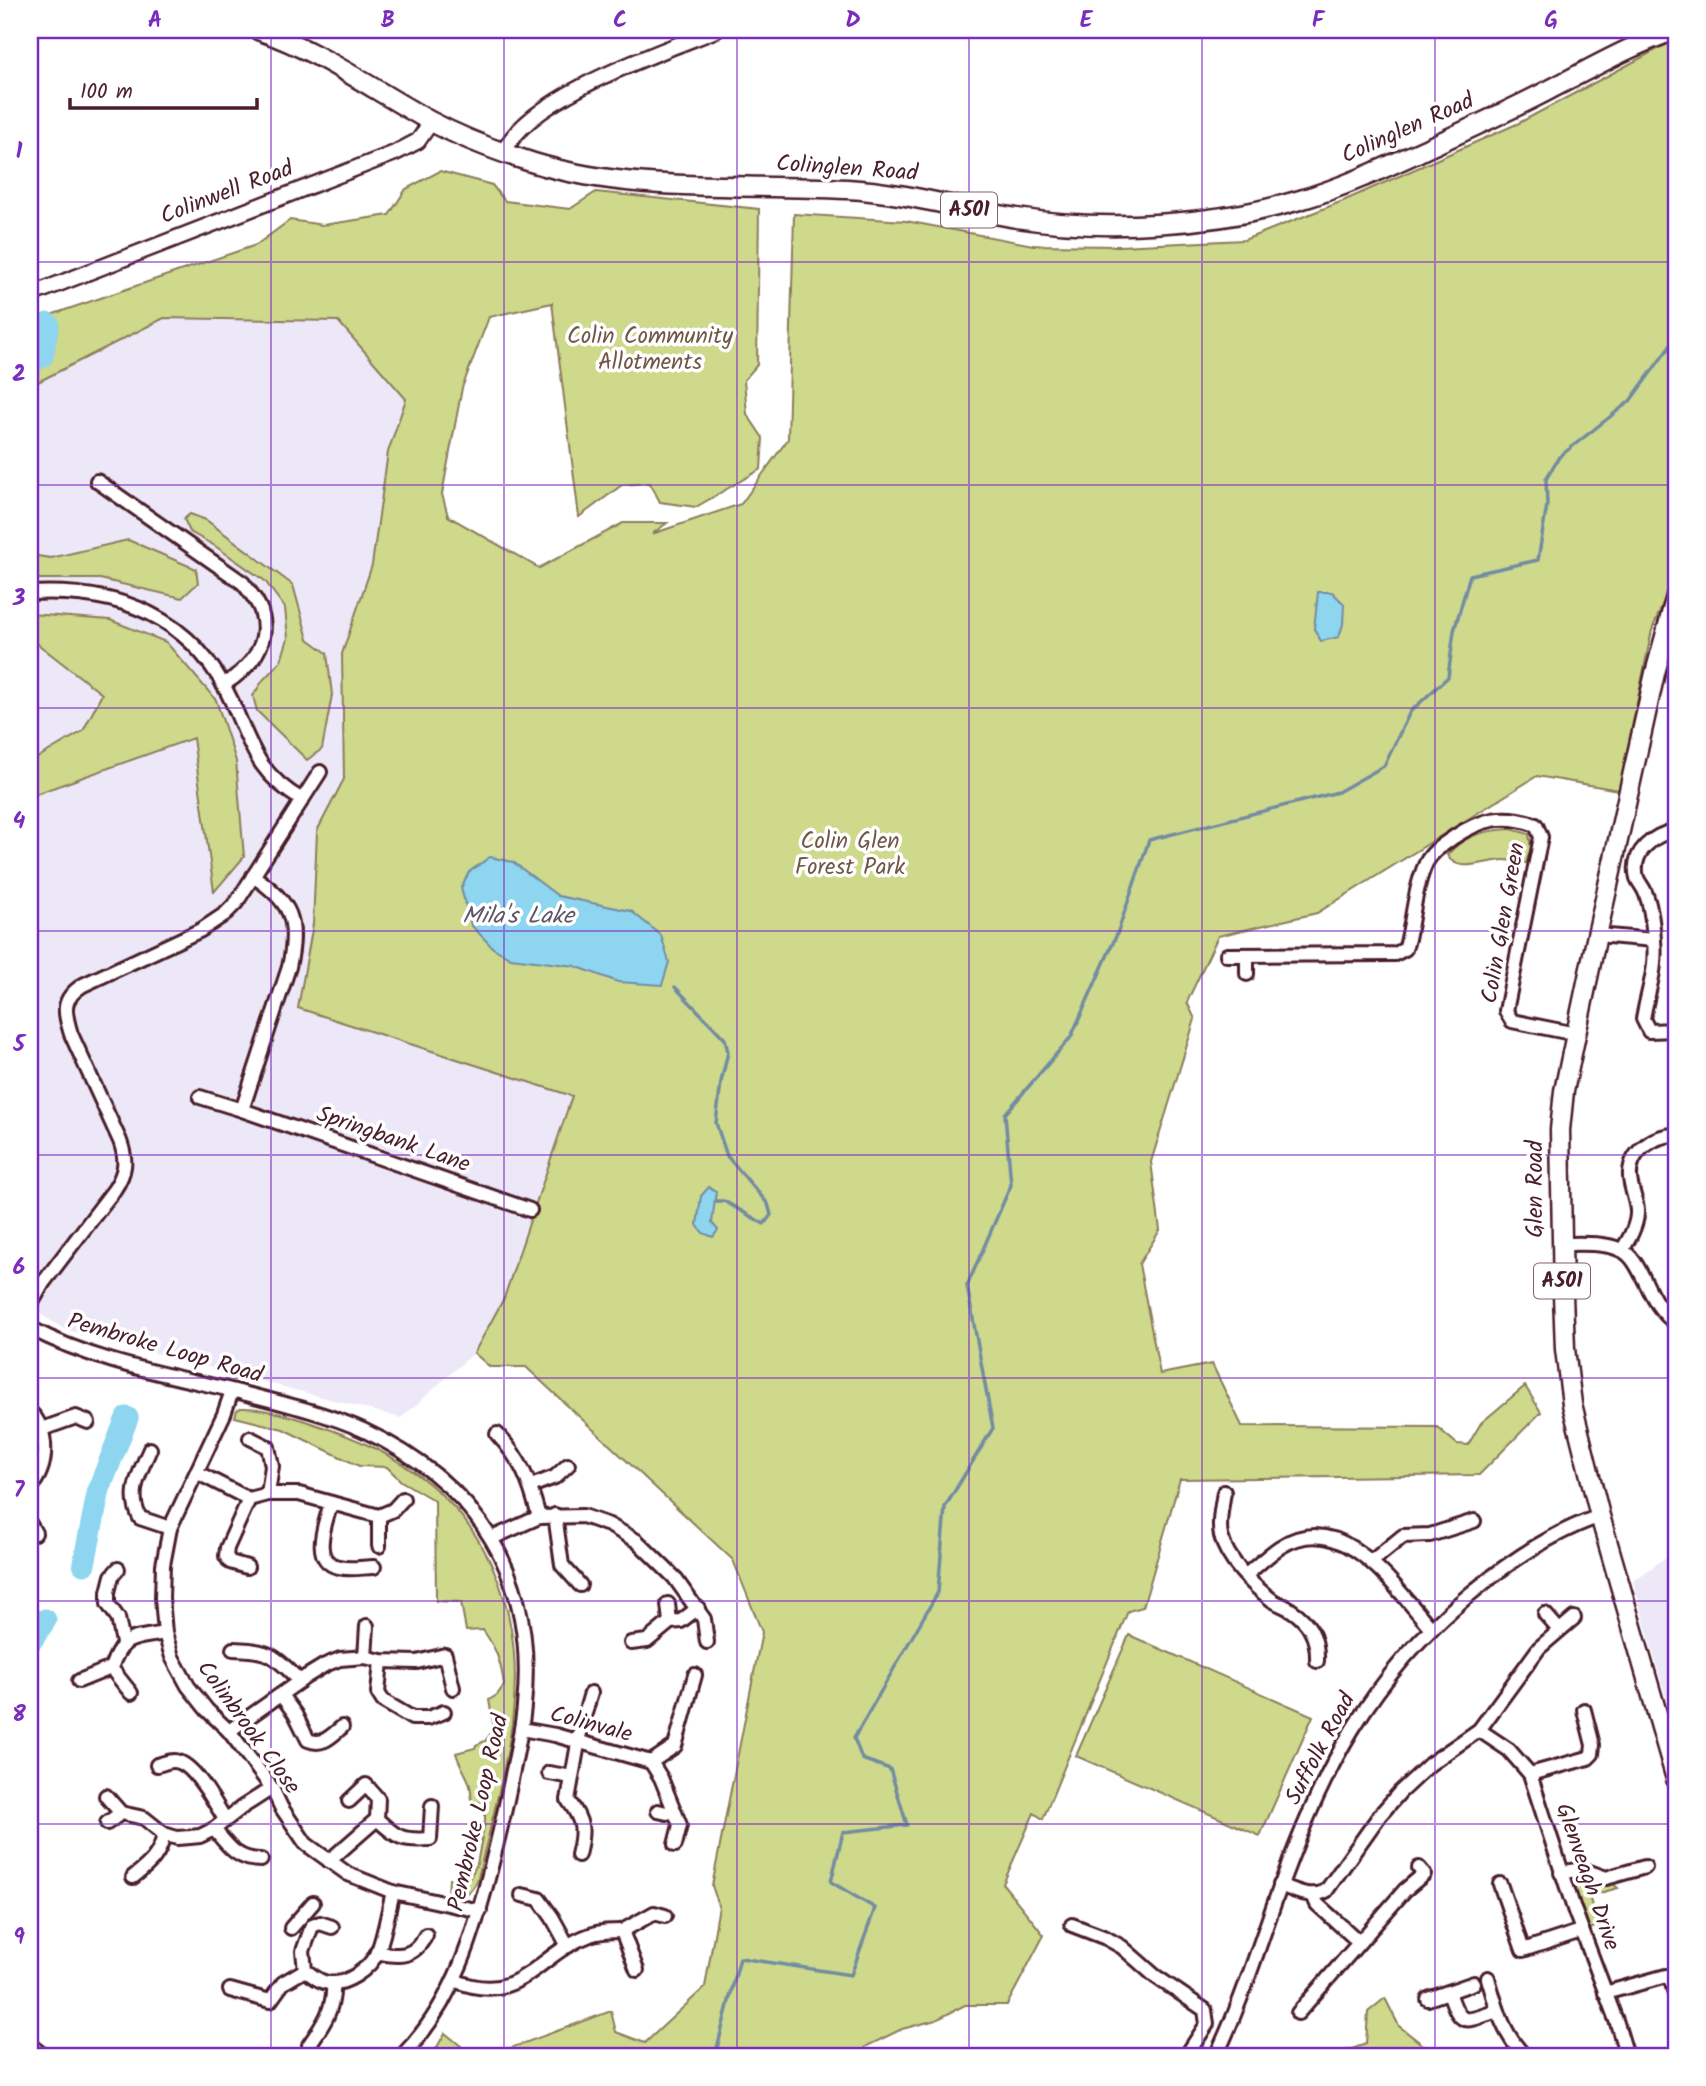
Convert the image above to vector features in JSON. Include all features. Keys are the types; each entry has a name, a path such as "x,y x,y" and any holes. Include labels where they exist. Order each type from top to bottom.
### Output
{"main road":[{"name":"Colinglen Road","path":"258,30 280,37 324,58 431,121 504,152 579,175 665,184 860,190 917,197 1022,219 1073,224 1152,223 1208,218 1257,212 1303,200 1473,128 1609,58 1676,30"},
{"name":"Glen Road","path":"1676,596 1655,673 1597,936 1564,1091 1560,1130 1565,1349 1572,1404 1600,1516 1676,1779"}],"street":[{"path":"504,152 511,138 525,123 565,97 716,30"},
{"name":"Colinwell Road","path":"30,295 396,153 418,141 431,121"},
{"path":"97,481 243,583 261,609 264,630 258,652 253,661 223,685"},
{"path":"30,593 102,598 146,611 180,631 197,648 223,685 262,767 281,787 302,800"},
{"path":"30,1306 43,1283 121,1180 125,1165 120,1141 71,1034 65,1004 83,985 214,922 236,903 320,772"},
{"name":"Colin Glen Green","path":"1227,955 1400,952 1407,943 1422,873 1438,848 1479,822 1500,819 1531,823 1540,830 1541,837 1506,1011 1511,1021 1576,1034"},
{"path":"1676,830 1650,840 1641,851 1637,869 1637,879 1645,893 1651,915 1654,940 1655,970 1643,1019 1649,1031 1676,1030"},
{"path":"242,1110 289,967 294,934 289,910 282,898 253,876"},
{"path":"1597,936 1654,940"},
{"path":"1247,955 1247,974"},
{"name":"Springbank Lane","path":"200,1097 530,1210"},
{"path":"1622,1250 1633,1230 1637,1211 1630,1176 1634,1159 1652,1140 1676,1135"},
{"path":"1561,1244 1622,1250 1635,1262 1658,1308 1676,1323"},
{"name":"Pembroke Loop Road","path":"30,1328 85,1353 344,1422 400,1449 431,1469 470,1508 492,1538 509,1576 522,1620 525,1674 521,1729 509,1792 480,1911 466,1955 434,2017 402,2056"},
{"name":"Colinbrook Close","path":"232,1391 225,1414 170,1528 163,1564 165,1633 172,1657 188,1686 207,1710 229,1731 272,1788 302,1838 329,1861 348,1874 393,1892 480,1911"},
{"path":"30,1412 38,1419 42,1429 45,1450 36,1482 30,1487"},
{"path":"42,1429 76,1417 89,1422"},
{"path":"497,1434 515,1453 531,1486 539,1517"},
{"path":"250,1438 268,1447 271,1455 268,1494"},
{"path":"150,1449 135,1483 133,1505 140,1518 170,1528"},
{"path":"531,1486 555,1477 568,1465"},
{"path":"198,1473 249,1499 268,1494 299,1494 379,1516 393,1510 402,1499"},
{"path":"1224,1492 1220,1526 1225,1546 1232,1559 1272,1600 1291,1609 1307,1625 1318,1648 1317,1661"},
{"path":"247,1567 230,1562 226,1556 249,1499"},
{"path":"331,1503 321,1539 322,1552 328,1562 339,1567 374,1567"},
{"path":"492,1538 539,1517 555,1515 583,1516 609,1525 637,1541 674,1577 704,1619 707,1642"},
{"path":"555,1515 562,1565 580,1585"},
{"path":"379,1516 379,1546"},
{"name":"Suffolk Road","path":"1216,2056 1309,1813 1345,1739 1383,1682 1431,1628 1506,1565 1552,1537 1600,1516"},
{"path":"1371,1562 1403,1536 1430,1535 1474,1521"},
{"path":"1247,1575 1280,1547 1303,1538 1330,1537 1362,1553 1431,1628"},
{"path":"79,1681 111,1668 123,1643 118,1618 108,1604 112,1576 118,1569"},
{"path":"668,1604 670,1622"},
{"path":"631,1643 647,1641 670,1622 681,1621 698,1608"},
{"path":"1545,1614 1559,1630"},
{"path":"1280,1885 1313,1895 1326,1891 1380,1815 1414,1777 1479,1730 1529,1660 1574,1618"},
{"path":"365,1657 367,1626"},
{"path":"123,1643 165,1633"},
{"path":"233,1649 273,1654 300,1681"},
{"path":"229,1731 300,1681 340,1659 365,1657 381,1661 417,1662 445,1656 453,1688"},
{"path":"381,1661 378,1693 383,1701 412,1718 428,1718 444,1712"},
{"path":"111,1668 131,1693"},
{"path":"675,1845 680,1825 661,1778 650,1762 675,1746 695,1675"},
{"path":"578,1855 583,1833 581,1821 568,1800 578,1743 591,1693"},
{"path":"281,1695 295,1714 308,1740 316,1743 324,1741 342,1727"},
{"path":"1530,1774 1588,1758 1592,1754 1593,1745 1584,1710"},
{"name":"Colinvale","path":"521,1729 555,1735 650,1762"},
{"name":"Glenveagh Drive","path":"1479,1730 1509,1750 1530,1774 1561,1873 1627,2056"},
{"path":"157,1765 175,1760 185,1764 192,1770 225,1819"},
{"path":"549,1773 572,1777"},
{"path":"329,1861 377,1819 378,1799 366,1785 349,1801"},
{"path":"106,1796 121,1813 144,1818 164,1834 177,1838 200,1836 214,1829 272,1788"},
{"path":"377,1819 402,1839 430,1839 432,1806"},
{"path":"658,1811 667,1813 674,1810"},
{"path":"107,1823 121,1813"},
{"path":"214,1829 236,1855 247,1860 261,1860"},
{"path":"133,1877 151,1864 161,1850 164,1834"},
{"path":"1561,1873 1581,1869 1606,1878 1645,1867"},
{"path":"1298,2013 1405,1890 1424,1874 1419,1868"},
{"path":"1500,1884 1523,1950 1581,1931"},
{"path":"305,1970 324,1982 332,1983 358,1974 367,1967 377,1952 393,1892"},
{"path":"522,1895 539,1899 552,1916 568,1946"},
{"path":"1313,1895 1317,1904 1359,1942"},
{"path":"291,1928 313,1903"},
{"path":"454,1980 475,1987 506,1987 568,1946 590,1935 622,1931 654,1913 665,1916"},
{"path":"303,1915 312,1926"},
{"path":"305,1970 303,1951 312,1926 320,1923 332,1927"},
{"path":"1072,1925 1107,1938 1122,1947 1154,1976 1205,2010 1207,2024 1186,2056"},
{"path":"622,1931 637,1970"},
{"path":"377,1952 406,1955 420,1946 426,1935"},
{"path":"230,1990 270,2001 283,1983 305,1970"},
{"path":"1605,1993 1665,1976 1671,1980 1676,1997"},
{"path":"1488,1978 1497,2011 1511,2040 1525,2056"},
{"path":"309,2045 314,2025 332,2004 332,1983"},
{"path":"1428,1999 1474,1983"},
{"path":"1449,1992 1456,2013 1461,2018 1468,2020 1497,2011"},
{"path":"30,2045 44,2056"}],"shaded area":[{"path":"164,318 339,321 406,399 388,452 372,565 342,654 344,779 317,831 313,924 298,1007 572,1096 504,1298 474,1353 401,1418 64,1329 30,1307 30,386"},
{"path":"1676,1550 1676,1734 1633,1581"}],"green space":[{"name":"Colin Glen Forest Park","path":"1676,41 1676,571 1652,630 1619,790 1537,776 1317,913 1218,936 1187,1002 1195,1019 1151,1162 1160,1230 1139,1264 1160,1374 1212,1364 1242,1426 1437,1427 1457,1444 1468,1445 1481,1423 1525,1386 1541,1412 1479,1475 1180,1479 1143,1607 1128,1611 1043,1819 1034,1813 1003,1884 1044,1935 1007,2005 965,2005 936,2020 902,2029 867,2046 859,2056 489,2056 611,2011 616,2032 645,2043 705,1987 719,1906 712,1886 762,1632 733,1560 526,1367 490,1367 474,1353 504,1298 572,1096 298,1008 313,924 317,831 344,779 342,654 372,565 388,452 406,399 338,321 164,318 30,386 30,322 256,245 290,220 323,225 389,215 406,189 440,171 492,185 505,201 570,209 596,192 759,209 757,365 744,380 747,414 763,438 761,469 696,507 660,502 650,483 622,485 579,517 552,303 489,317 462,388 442,494 448,516 539,568 623,523 667,523 652,534 741,504 788,439 794,214 906,221 1033,245 1119,246 1244,240 1343,201 1519,123"},
{"path":"190,514 206,520 293,585 308,639 327,653 332,695 322,749 307,760 257,711 253,696 263,680 281,661 288,638 285,608 265,581 190,532 184,519"},
{"path":"128,540 196,569 198,583 182,598 100,579 30,579 30,555 51,558"},
{"path":"30,614 110,620 166,642 216,700 236,761 244,857 214,892 193,738 30,796 30,762 83,731 102,694 30,638"},
{"path":"1511,829 1529,834 1531,848 1526,863 1504,860 1465,865 1452,861 1447,855 1468,838"},
{"path":"241,1408 270,1411 326,1428 372,1447 410,1469 443,1496 469,1526 489,1560 504,1597 512,1636 515,1679 512,1723 501,1781 478,1878 467,1893 448,1895 449,1879 469,1879 477,1864 485,1821 485,1804 471,1801 469,1781 456,1753 475,1748 485,1741 494,1729 489,1700 497,1695 504,1685 497,1656 483,1630 466,1631 461,1602 436,1601 435,1501 401,1481 387,1467 359,1466 283,1429 235,1417 237,1410"},
{"path":"1129,1635 1313,1716 1260,1836 1076,1756"},
{"path":"1578,1874 1612,1883 1618,1888 1589,1896 1598,1926 1590,1929 1572,1880"},
{"path":"1385,1998 1399,2026 1437,2056 1331,2056 1366,2044 1368,2012"},
{"path":"445,2033 473,2056 432,2056"}],"water":[{"path":"1318,592 1332,592 1344,604 1339,637 1321,641 1314,629"},
{"name":"Mila's Lake","path":"490,857 513,862 558,896 631,911 661,935 669,962 662,985 618,982 575,966 511,958 493,948 471,925 461,888 469,872"},
{"path":"709,1187 716,1191 712,1223 718,1230 713,1237 703,1233 697,1225 701,1196"}],"waterway":[{"path":"1676,314 1676,320"},
{"path":"30,363 42,356 48,324"},
{"path":"715,2056 740,1958 851,1975 875,1908 831,1882 843,1832 907,1825 890,1769 862,1759 854,1738 938,1592 945,1507 993,1428 967,1286 1011,1185 1005,1114 1071,1037 1117,934 1149,840 1338,792 1384,766 1410,712 1448,677 1454,631 1470,575 1538,560 1547,505 1546,479 1559,457 1630,401 1676,338"},
{"path":"675,987 725,1039 728,1052 716,1123 727,1156 768,1204 771,1215 764,1224 724,1201 716,1201"},
{"path":"84,1564 99,1489 127,1418"},
{"path":"30,1642 45,1620"}],"park label":[{"name":"Colin Community Allotments","path":"650,350"}]}
